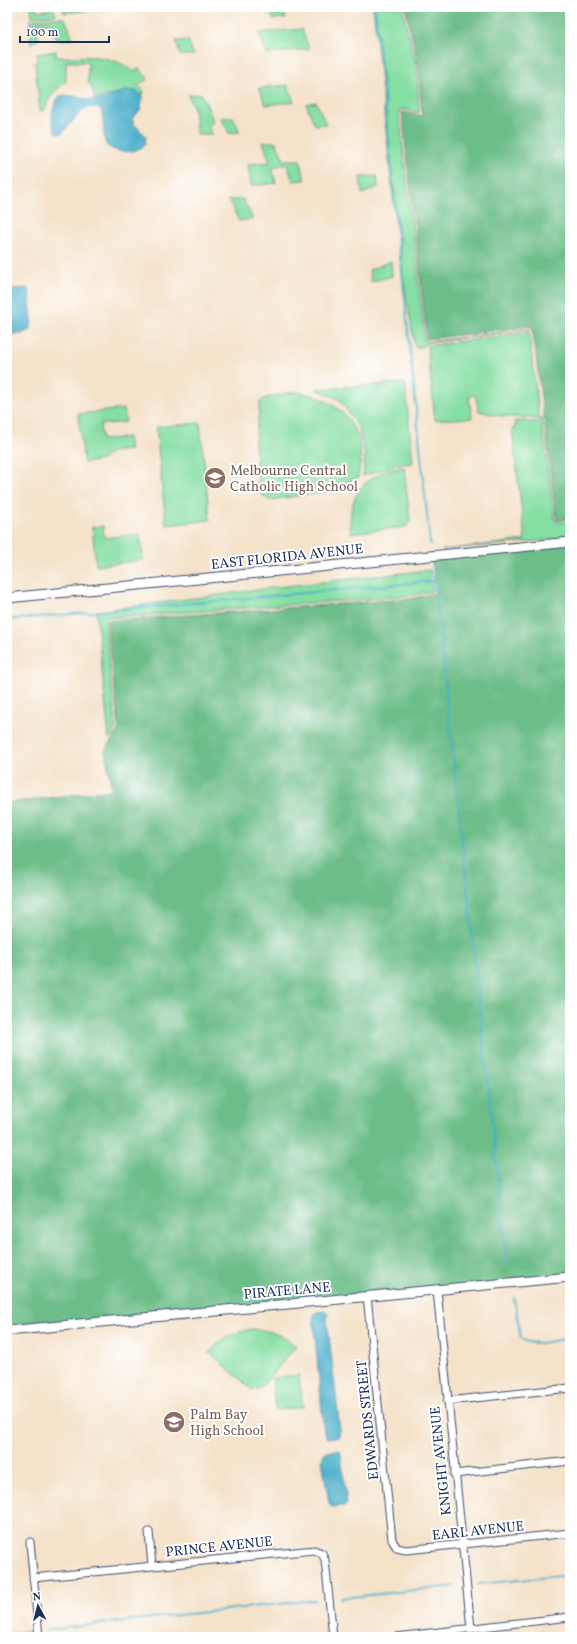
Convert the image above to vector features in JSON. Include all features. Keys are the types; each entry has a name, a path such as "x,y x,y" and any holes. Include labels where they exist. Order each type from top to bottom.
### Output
{"street":[{"name":"EAST FLORIDA AVENUE","path":"7,598 570,542"},
{"name":"PIRATE LANE","path":"7,1331 570,1277"},
{"name":"KNIGHT AVENUE","path":"437,1290 461,1544 471,1629"},
{"name":"EDWARDS STREET","path":"367,1296 392,1540"},
{"path":"447,1401 570,1388"},
{"path":"454,1474 570,1461"},
{"path":"149,1532 152,1566"},
{"name":"EARL AVENUE","path":"392,1540 397,1548 406,1550 570,1533"},
{"path":"30,1542 39,1637"},
{"name":"PRINCE AVENUE","path":"33,1578 314,1550 322,1553 325,1560 334,1637"},
{"path":"396,1637 455,1634 471,1629 570,1617"}],"green space":[{"path":"31,7 36,7 37,11 54,9 56,15 32,17"},
{"path":"92,7 132,7 64,13 63,10"},
{"path":"267,7 280,7 286,18 273,19"},
{"path":"373,7 402,7 417,68 419,113 401,109 399,112 425,340 428,342 530,329 427,343 424,346 415,348 398,246"},
{"path":"405,7 570,7 570,519 557,521 532,326 427,339 402,112 422,116 419,67"},
{"path":"65,18 73,39 57,40 51,23 37,23 38,40 31,43 30,20"},
{"path":"302,29 309,49 267,54 259,33"},
{"path":"188,40 194,55 180,55 176,41"},
{"path":"56,51 56,57 106,58 124,65 134,72 139,68 148,79 138,85 144,91 143,95 126,92 94,99 93,90 88,82 88,62 66,62 66,81 50,97 45,110 40,111 35,63 38,58 37,54"},
{"path":"288,85 294,102 266,105 259,88"},
{"path":"202,94 214,122 208,125 212,134 197,135 194,108 188,95"},
{"path":"316,102 326,124 315,125 306,104"},
{"path":"233,117 240,132 229,133 221,118"},
{"path":"263,142 276,142 284,160 300,160 305,180 293,181 287,165 283,164 272,169 276,183 251,186 248,164 270,162"},
{"path":"377,176 378,187 362,194 360,177"},
{"path":"243,199 253,219 239,221 229,200"},
{"path":"391,261 392,276 371,282 369,270"},
{"path":"529,332 539,419 500,416 479,411 475,395 469,397 472,418 435,420 427,346"},
{"path":"405,383 413,463 400,464 363,476 365,454 358,427 340,400 316,389"},
{"path":"293,392 304,393 325,400 342,413 349,421 355,430 360,446 358,478 319,493 269,500 258,492 255,442 260,402 266,398"},
{"path":"124,409 126,422 100,425 102,440 128,437 130,450 111,452 102,460 84,463 78,414"},
{"path":"541,418 555,521 557,523 570,522 570,538 442,550 525,540 512,428 515,428 515,421 539,422"},
{"path":"200,423 210,520 166,525 156,427"},
{"path":"404,467 410,522 406,527 351,533 350,519 352,507 361,488 369,480 379,474"},
{"path":"103,526 104,538 140,534 143,560 96,566 92,527"},
{"path":"570,542 570,1277 7,1331 7,803 112,790 105,751 119,728 107,621 409,599 436,593 431,556"},
{"path":"430,570 433,591 409,596 106,618 105,621 116,727 109,739 96,611 286,586"},
{"path":"252,1329 276,1334 296,1346 260,1389 252,1390 210,1353 218,1343 228,1336"},
{"path":"299,1375 303,1407 275,1410 272,1378"}],"water":[{"path":"127,90 137,91 143,98 140,110 132,119 134,124 146,136 145,145 141,148 126,152 115,150 106,145 102,112 100,108 89,107 84,109 61,134 56,133 52,114 55,104 60,96 68,95 95,100"},
{"path":"7,289 29,289 32,320 31,329 22,334 7,334"},
{"path":"323,1311 327,1313 328,1316 327,1319 340,1429 339,1437 327,1438 324,1433 313,1316 316,1312"},
{"path":"335,1450 340,1451 341,1455 347,1504 332,1507 329,1503 322,1460 324,1453"}],"waterway":[{"path":"375,7 430,544"},
{"path":"433,567 507,1262"},
{"path":"7,620 434,581"},
{"path":"514,1298 521,1338 525,1341 537,1343 570,1338"},
{"path":"478,1584 570,1575"},
{"path":"340,1598 455,1586"},
{"path":"45,1630 315,1600"},
{"path":"7,1634 35,1631"}],"place":[{"name":"Melbourne Central Catholic High School","path":"215,478"},
{"name":"Palm Bay High School","path":"174,1422"}]}
